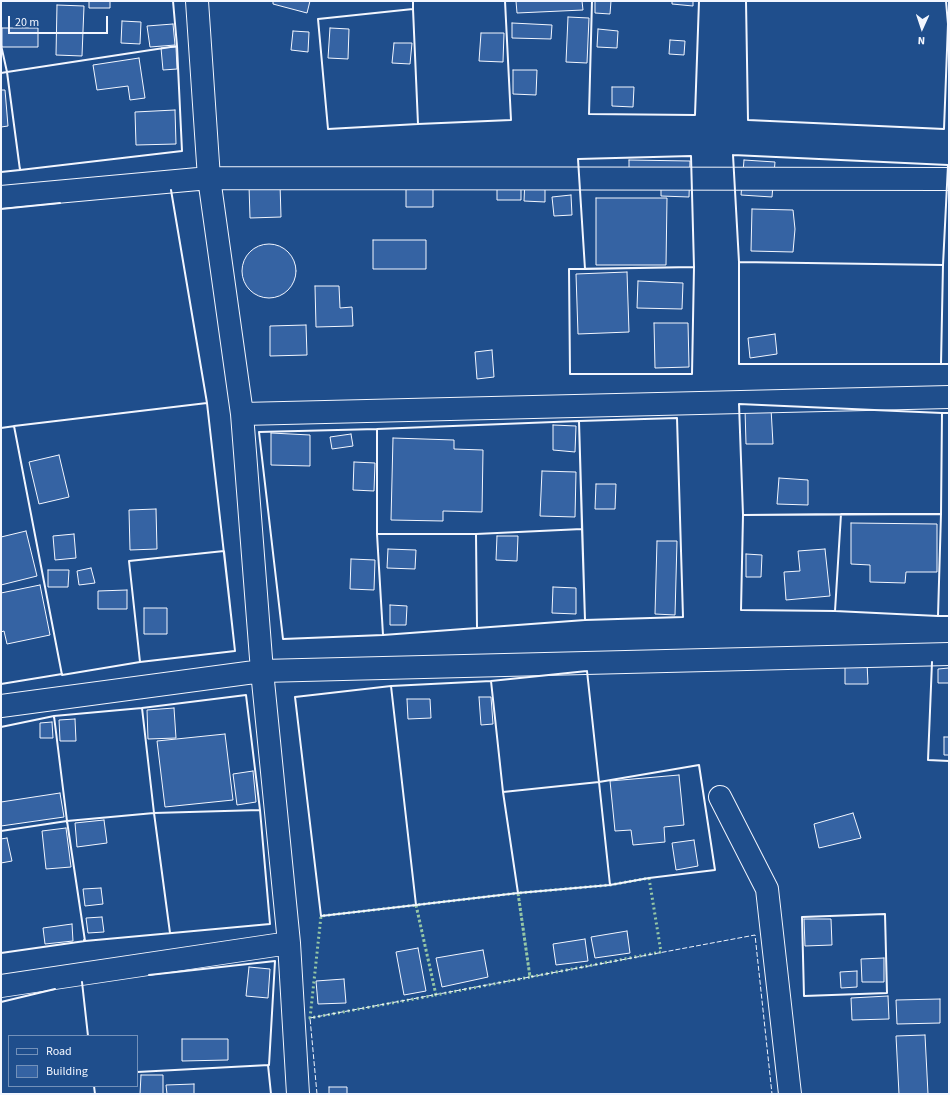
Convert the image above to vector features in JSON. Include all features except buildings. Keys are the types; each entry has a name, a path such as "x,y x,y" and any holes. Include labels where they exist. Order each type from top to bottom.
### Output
{"street":[{"path":"197,1 209,178 242,414 262,671 289,943 298,1094"},
{"path":"1,197 209,178 949,179"},
{"path":"242,414 949,397"},
{"path":"1,706 262,671 949,654"},
{"path":"720,797 767,889 790,1094"},
{"path":"1,986 289,943"}],"hedge":[{"path":"649,878 661,952 530,977 518,893 610,885 649,878"},
{"path":"518,893 530,977 436,995 416,905 518,893"},
{"path":"416,905 436,995 310,1018 321,916 416,905"}],"fence":[{"path":"317,1094 310,1018 755,935 772,1094"}],"wall":[{"path":"173,1 176,46"},
{"path":"413,1 413,10"},
{"path":"418,124 511,120 505,1"},
{"path":"592,1 589,114 695,115 699,1"},
{"path":"746,1 748,120 944,129 948,24 946,1"},
{"path":"413,9 418,124 328,129 318,19 413,9"},
{"path":"1,45 8,72"},
{"path":"177,46 182,151 20,170 7,72 177,46"},
{"path":"1,73 7,72"},
{"path":"733,155 948,165 943,265 739,262 733,155"},
{"path":"691,156 694,267 585,269 578,159 691,156"},
{"path":"1,172 20,170 20,168"},
{"path":"171,190 207,403"},
{"path":"1,209 60,203"},
{"path":"739,262 943,265 941,364 739,364 739,262"},
{"path":"694,267 692,374 570,374 569,269 694,267"},
{"path":"941,363 949,364"},
{"path":"207,403 235,651 140,662 62,675 14,426 207,403"},
{"path":"739,404 942,413 941,514 743,515 739,404"},
{"path":"942,413 949,413"},
{"path":"677,418 683,617 585,620 579,421 677,418"},
{"path":"579,421 582,529 476,534 377,534 377,429 579,421"},
{"path":"1,428 15,426"},
{"path":"377,429 377,534 383,635 283,639 259,432 377,429"},
{"path":"841,514 941,514 938,616 835,611 841,514"},
{"path":"841,514 835,611 741,610 743,515 841,514"},
{"path":"582,529 585,620 477,628 476,534 582,529"},
{"path":"377,534 476,534 477,628 383,635 377,534"},
{"path":"224,551 235,651 140,662 129,561 224,551"},
{"path":"938,615 949,616"},
{"path":"932,662 928,760 949,761"},
{"path":"587,671 599,782 503,792 491,681 587,671"},
{"path":"1,684 62,674"},
{"path":"518,893 503,792 491,681 391,686 416,905 518,893 610,885 599,782 503,792 518,893"},
{"path":"391,686 416,905 321,916 295,697 391,686"},
{"path":"246,695 260,810 154,813 142,708 246,695"},
{"path":"142,708 154,813 67,821 54,716 142,708"},
{"path":"1,727 54,716 54,718"},
{"path":"699,765 715,870 649,878 610,885 599,782 699,765"},
{"path":"170,933 154,813 67,821 85,941 270,924 260,810 154,813 170,933"},
{"path":"1,831 67,821 67,823"},
{"path":"885,914 887,993 804,996 802,917 885,914"},
{"path":"1,953 85,941 84,940"},
{"path":"138,1072 269,1065 275,961 149,975"},
{"path":"82,982 88,1035"},
{"path":"1,1002 55,989"},
{"path":"268,1065 271,1094"},
{"path":"94,1087 95,1094"}]}
